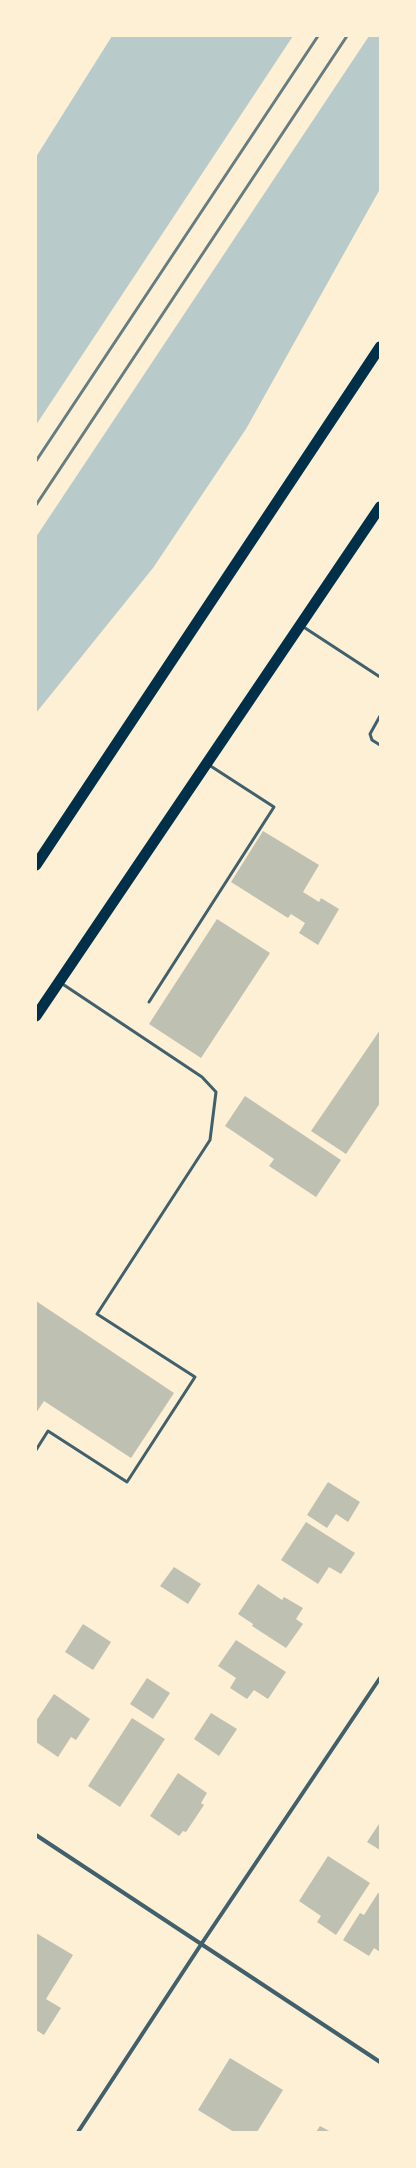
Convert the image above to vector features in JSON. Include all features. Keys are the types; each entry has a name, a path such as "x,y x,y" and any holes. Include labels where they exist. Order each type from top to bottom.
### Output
{"highway":[{"path":"36,865 380,347"},
{"path":"36,1016 380,507"}],"street":[{"path":"78,2132 202,1943 380,1678"},
{"path":"36,1835 202,1943 380,2062"}],"lane":[{"path":"300,625 380,677"},
{"path":"380,716 370,734 372,740 380,746"},
{"path":"150,1002 274,807 207,764"},
{"path":"36,1450 48,1432 127,1482 195,1377 97,1314 210,1140 216,1092 202,1077 59,982"}],"shaded area":[{"path":"112,36 293,36 36,425 36,157"},
{"path":"369,36 380,36 380,189 246,429 153,568 36,713 36,537"}],"building":[{"path":"263,831 319,865 303,892 319,902 321,898 339,909 318,945 299,933 305,923 291,914 288,918 231,882"},
{"path":"217,919 270,953 201,1058 149,1024"},
{"path":"380,1030 380,1103 346,1154 311,1131"},
{"path":"245,1096 341,1160 316,1197 269,1166 274,1159 225,1126"},
{"path":"36,1301 174,1393 131,1458 44,1401 36,1413"},
{"path":"328,1482 360,1502 348,1522 336,1514 327,1528 307,1515"},
{"path":"306,1522 355,1553 341,1574 329,1567 318,1584 281,1560"},
{"path":"174,1567 201,1584 188,1604 160,1586"},
{"path":"258,1584 282,1600 284,1597 303,1608 296,1619 303,1624 286,1648 252,1626 253,1624 238,1614"},
{"path":"83,1624 111,1642 93,1670 65,1652"},
{"path":"236,1640 286,1672 268,1699 254,1690 247,1699 230,1688 236,1678 218,1666"},
{"path":"147,1678 170,1693 153,1719 130,1704"},
{"path":"54,1694 90,1719 76,1740 71,1737 58,1757 36,1742 36,1721"},
{"path":"211,1713 237,1729 219,1756 194,1739"},
{"path":"132,1718 165,1739 120,1807 88,1786"},
{"path":"178,1773 207,1793 201,1803 204,1805 186,1832 183,1831 179,1836 150,1816"},
{"path":"379,1824 380,1825 380,1850 367,1842"},
{"path":"328,1856 370,1883 336,1935 317,1922 321,1916 299,1901"},
{"path":"378,1893 380,1894 380,1952 374,1948 369,1956 343,1940 360,1913 364,1915"},
{"path":"36,1933 73,1955 46,1999 61,2008 44,2035 36,2030"},
{"path":"230,2058 283,2090 257,2132 234,2132 198,2110"},
{"path":"320,2126 331,2132 316,2132"}],"railway":[{"path":"36,461 318,36"},
{"path":"36,505 347,36"}]}
